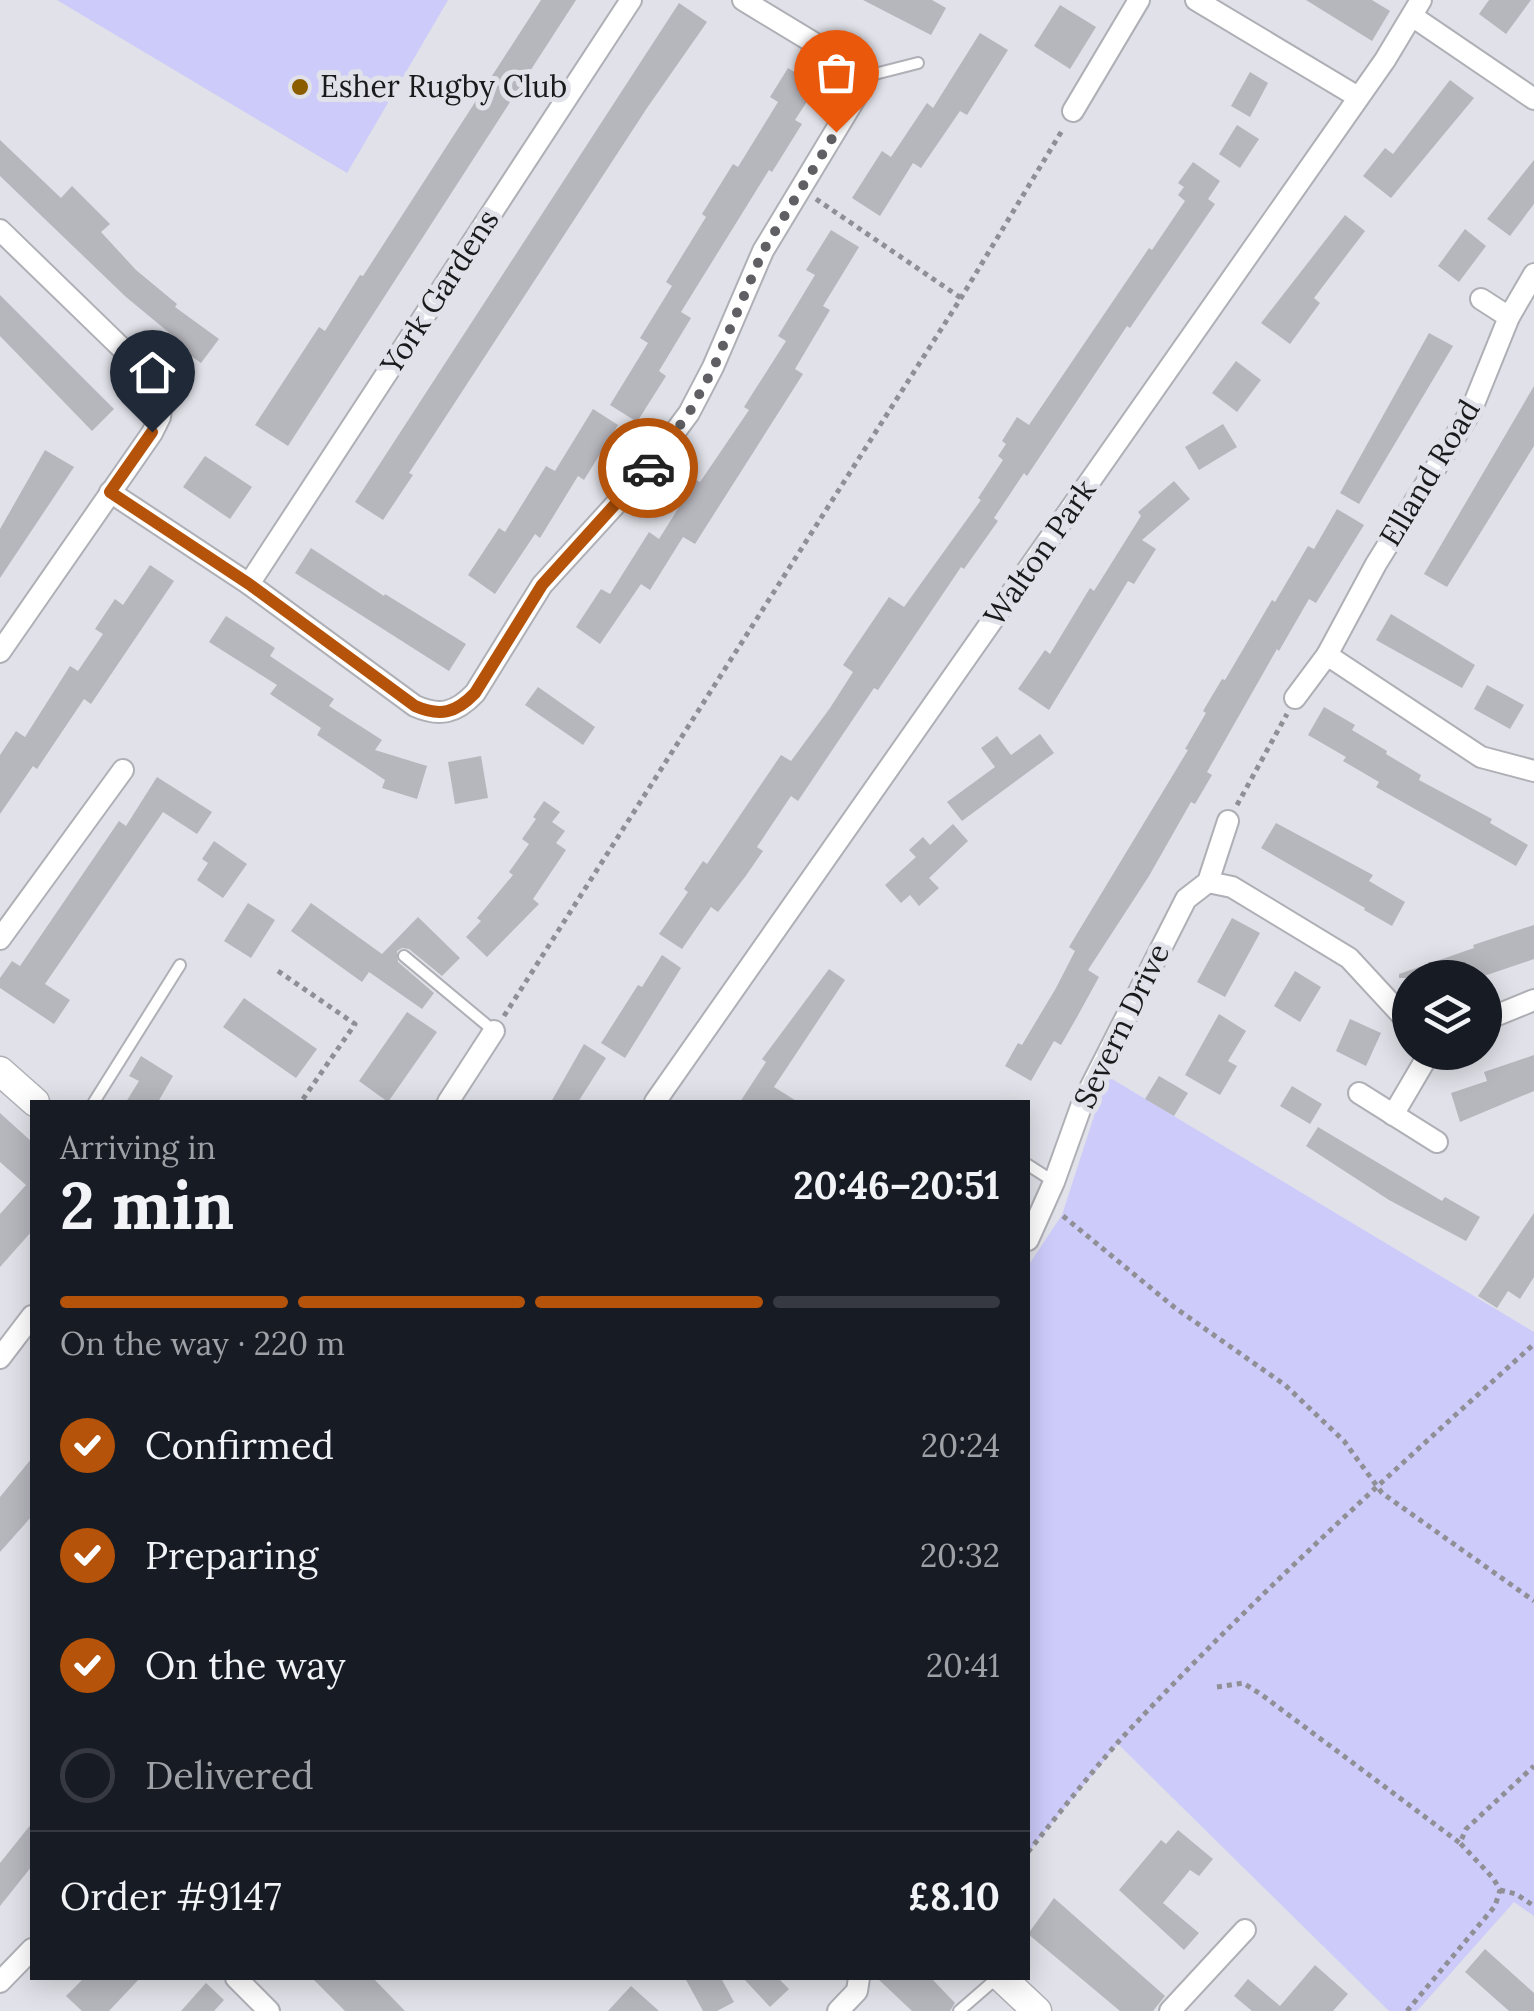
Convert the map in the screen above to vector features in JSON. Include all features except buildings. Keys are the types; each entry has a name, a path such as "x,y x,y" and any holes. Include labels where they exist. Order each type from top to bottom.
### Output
{"street":[{"name":"York Gardens","path":"249,584 631,0"},
{"path":"110,492 249,584 415,706 431,713 447,713 462,707 475,693 542,585 646,471 689,413 714,367 763,251 859,92 858,78 847,63 743,0"},
{"path":"1073,111 1138,0"},
{"path":"1196,0 1358,97"},
{"path":"1417,8 1534,98"},
{"name":"Walton Park","path":"656,1100 1417,8"},
{"path":"0,230 136,362 162,401 152,432 0,652"},
{"name":"Elland Road","path":"1295,698 1327,656 1376,564 1471,410 1509,317 1534,274"},
{"path":"1481,299 1509,317"},
{"path":"1327,656 1480,757 1534,771"},
{"path":"0,940 123,770"},
{"name":"Severn Drive","path":"1030,1236 1082,1104 1121,1022 1186,899 1208,882 1228,821"},
{"path":"1208,882 1232,887 1348,958 1392,1005"},
{"path":"1502,1013 1534,1000"},
{"path":"449,1100 494,1032"},
{"path":"1393,1114 1419,1070"},
{"path":"0,1071 32,1100"},
{"path":"1359,1093 1437,1142"},
{"path":"0,1358 30,1319"},
{"path":"1170,2011 1245,1930"},
{"path":"0,1982 30,1951"},
{"path":"238,1980 268,2011"},
{"path":"838,2011 857,1992 859,1980"},
{"path":"1001,1980 1037,2011"}],"lane":[{"path":"858,78 918,63"},
{"path":"404,956 494,1032"},
{"path":"95,1100 180,964"},
{"path":"1030,1166 1054,1182"},
{"path":"959,2011 997,1980"}],"path":[{"path":"494,1032 961,298 1073,111"},
{"path":"801,188 961,298"},
{"path":"1228,821 1295,698"},
{"path":"278,971 355,1024 302,1100"},
{"path":"1045,1202 1174,1307 1285,1385 1344,1441 1377,1486 1534,1602"},
{"path":"1030,1850 1131,1729 1213,1644 1377,1486 1534,1344"},
{"path":"1217,1686 1243,1683 1460,1843 1500,1890 1516,1894 1534,1906"},
{"path":"1460,1843 1466,1828 1534,1766"},
{"path":"1407,2011 1494,1906 1500,1890"}],"shaded area":[{"name":"Esher Rugby Club","path":"57,0 448,0 347,173"},
{"path":"1107,1076 1534,1332 1534,1916 1514,1902 1417,2011 1389,2011 1118,1744 1030,1850 1030,1263 1062,1215"}],"way so far":[{"path":"648,468 689,413 714,367 763,251 836,132"}],"place":[{"name":"Esher Rugby Club","path":"300,87"}],"route":[{"path":"152,432 110,492 249,584 415,706 431,713 447,713 462,707 475,693 542,585 648,468"}]}
